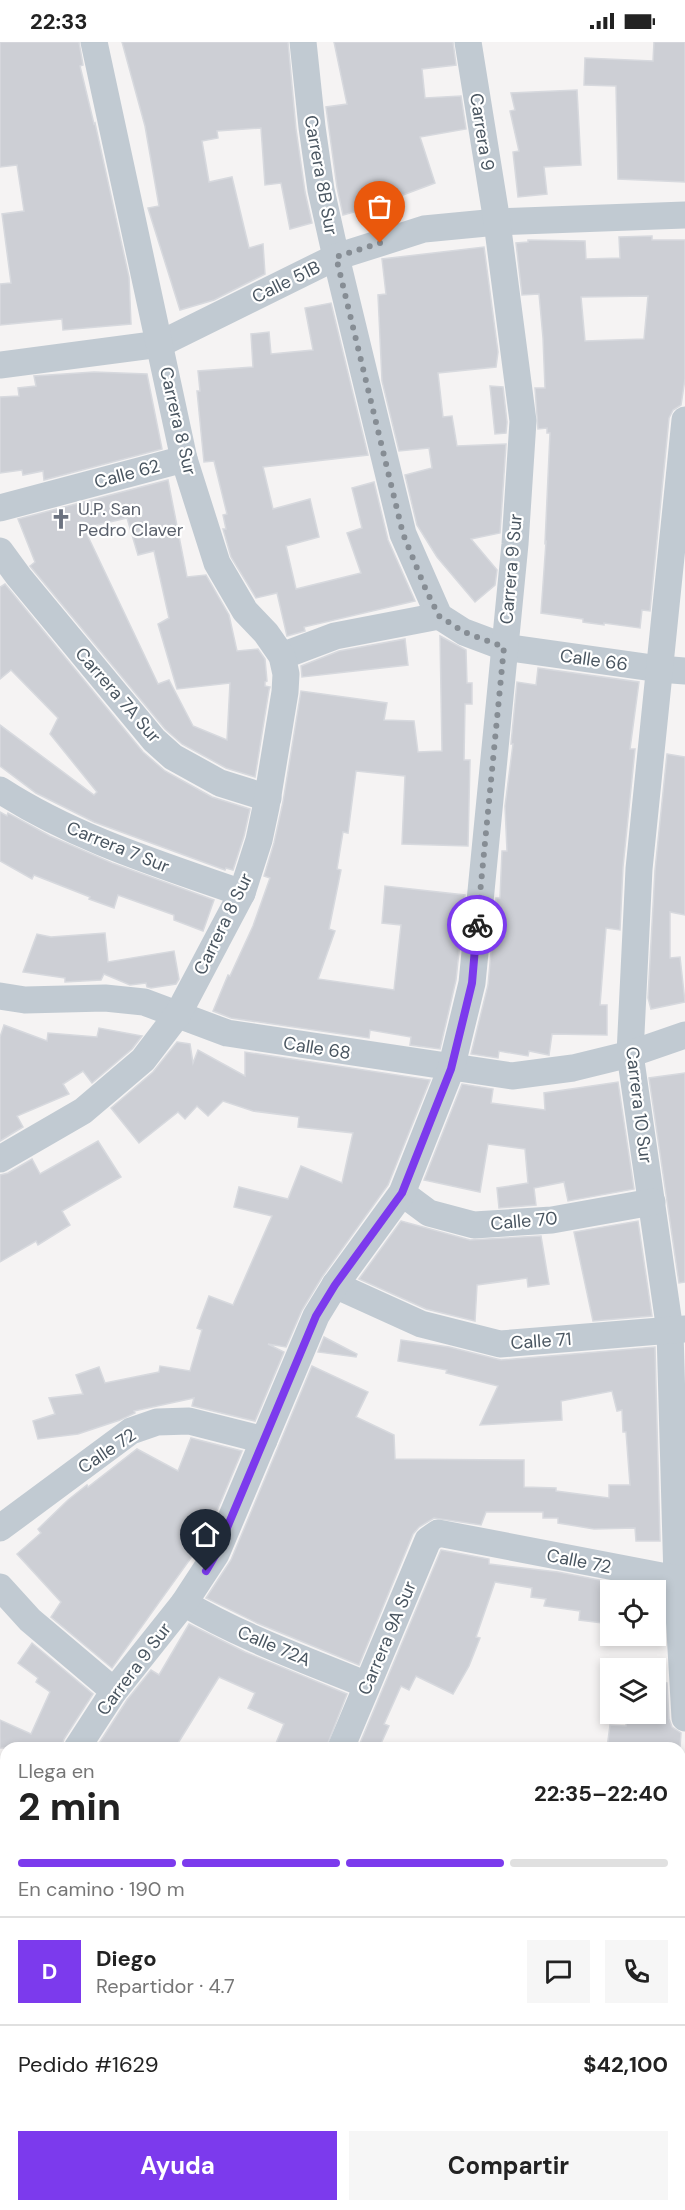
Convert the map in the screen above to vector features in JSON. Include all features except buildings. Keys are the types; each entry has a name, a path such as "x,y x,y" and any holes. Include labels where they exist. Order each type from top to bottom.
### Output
{"street":[{"name":"Carrera 8 Sur","path":"94,42 184,459 217,563 245,611 266,633 282,656 286,674 268,798 259,840 242,893 178,1014"},
{"name":"Carrera 8B Sur","path":"303,42 320,180 336,257 403,534 439,616"},
{"name":"Carrera 9","path":"468,42 496,222"},
{"name":"Calle 51B","path":"0,365 160,344 336,257 424,229 496,222 685,215"},
{"name":"Carrera 9 Sur","path":"81,1742 114,1691 184,1603 216,1554 316,1316 335,1285 402,1193 451,1069 472,983 515,544 523,421 496,222"},
{"name":"Carrera 10 Sur","path":"685,420 673,670 639,869 630,1053 652,1202 677,1330 685,1718"},
{"name":"Calle 62","path":"0,508 184,459"},
{"name":"Carrera 7A Sur","path":"0,551 154,740 173,757 220,783 268,798"},
{"path":"282,656 335,636 439,616 464,632 504,647"},
{"name":"Calle 66","path":"504,647 673,670"},
{"name":"Carrera 7 Sur","path":"0,790 23,805 81,835 242,893"},
{"name":"Calle 68","path":"0,996 25,1000 105,998 144,1002 227,1034 451,1069 512,1076 573,1068 685,1035"},
{"path":"0,1159 83,1111 143,1060 178,1014"},
{"name":"Calle 70","path":"402,1193 429,1213 474,1225 552,1220 652,1202"},
{"name":"Calle 71","path":"335,1285 421,1324 500,1344 677,1330"},
{"name":"Calle 72","path":"0,1527 131,1431 157,1422 189,1421 264,1440"},
{"name":"Calle 72","path":"438,1533 681,1579"},
{"name":"Carrera 9A Sur","path":"343,1742 428,1540 438,1533"},
{"path":"0,1587 30,1620 114,1691"},
{"name":"Calle 72A","path":"184,1603 207,1617 288,1653 367,1684"}],"way so far":[{"path":"380,243 336,257 403,534 439,616 464,632 504,647 477,925"}],"place":[{"name":"U.P. San Pedro Claver","path":"61,519"}],"route":[{"path":"206,1571 216,1554 316,1316 335,1285 402,1193 451,1069 472,983 477,925"}]}
